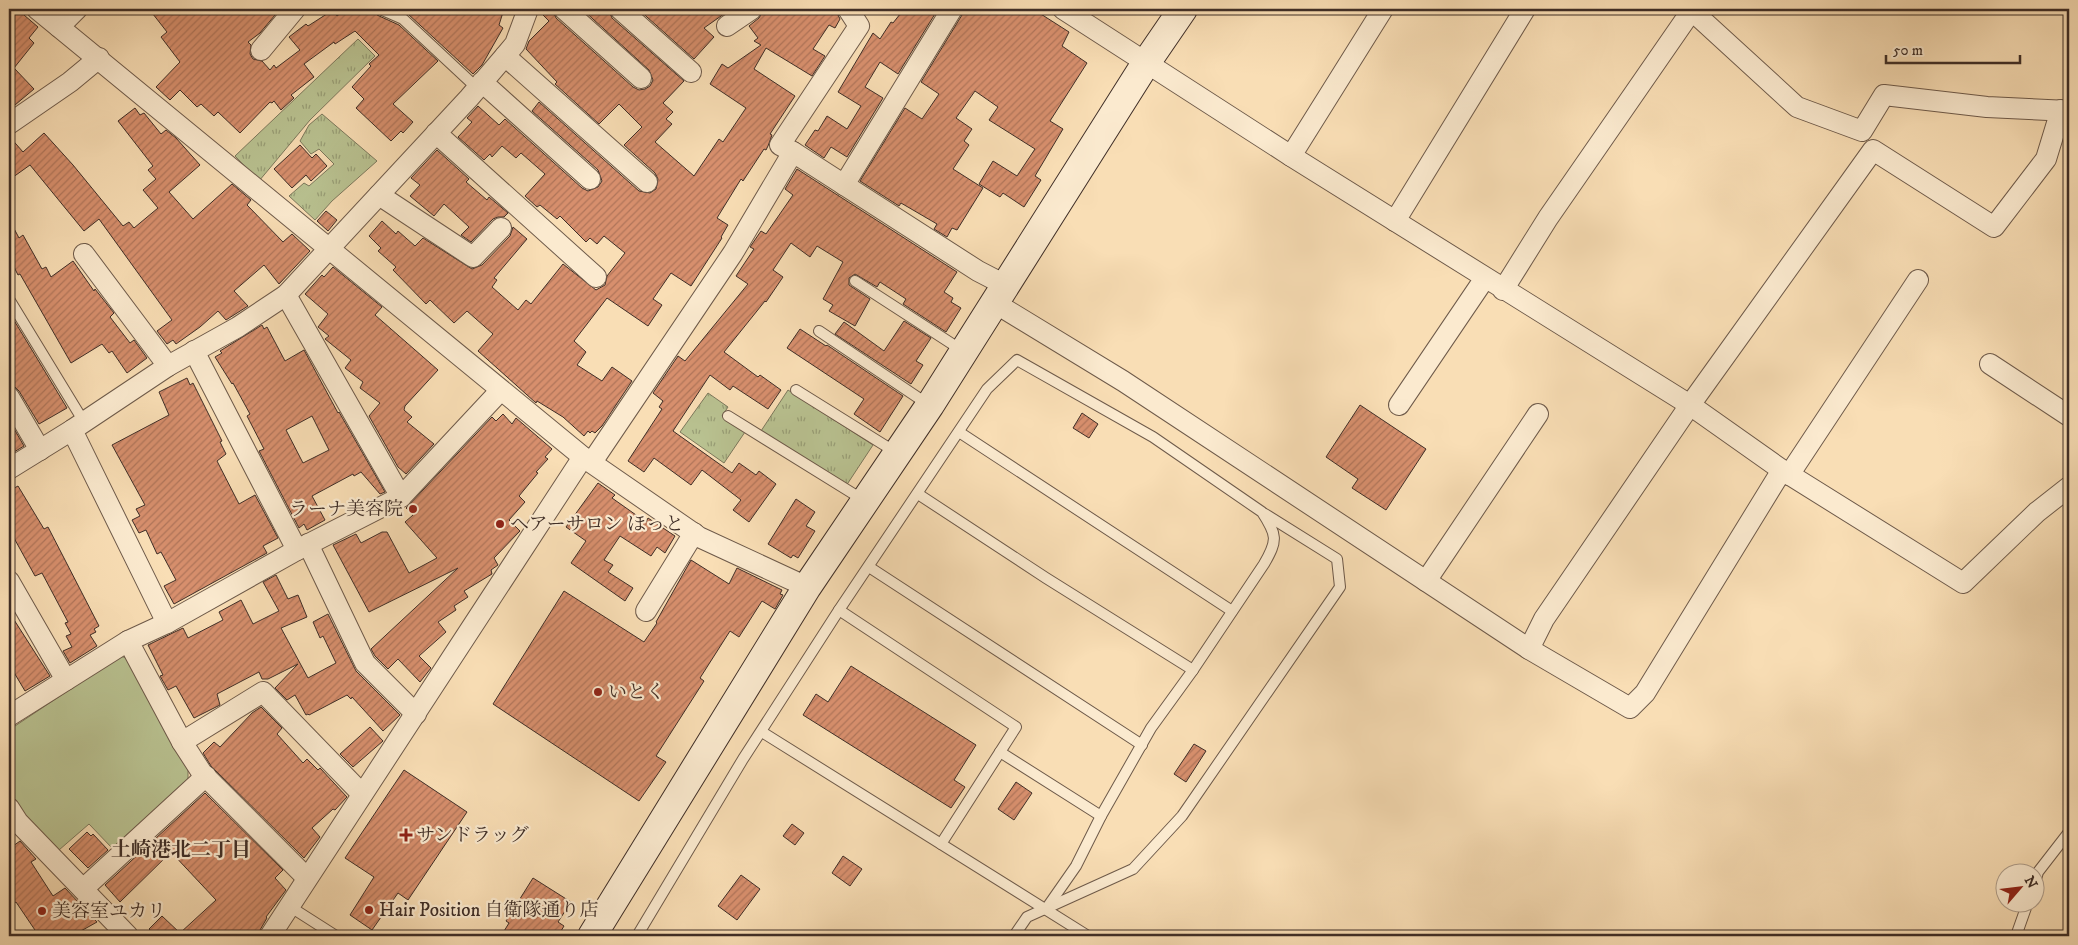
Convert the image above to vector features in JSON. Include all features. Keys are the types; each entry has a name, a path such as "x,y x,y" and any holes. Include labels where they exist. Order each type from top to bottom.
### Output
{"street":[{"path":"37,9 99,58 500,391 588,460 694,533 807,587"},
{"path":"59,26 77,9"},
{"path":"261,50 295,9"},
{"path":"9,469 168,366 238,327 286,295 505,56 515,44 528,9"},
{"path":"564,9 641,78"},
{"path":"620,9 691,72"},
{"path":"727,26 752,9"},
{"path":"848,9 859,26 780,145 978,272 1001,295 1123,381 1529,649 1630,708 1645,693 1785,473 1918,280"},
{"path":"844,185 952,9"},
{"path":"1063,9 1503,290 1690,405 1785,473 1962,583 2037,512 2069,487"},
{"path":"596,935 807,587 930,405 1146,63 1183,9"},
{"path":"1291,156 1383,9"},
{"path":"1395,221 1525,9"},
{"path":"1503,290 1548,218 1691,9 1797,107 1862,131 1884,95 1987,107 2065,110 2046,159 1994,226 1873,150 1690,405 1544,619 1529,649"},
{"path":"505,56 648,182"},
{"path":"9,124 70,82 99,58"},
{"path":"480,85 590,179"},
{"path":"436,133 596,277"},
{"path":"270,936 362,794 588,460 733,253 793,152"},
{"path":"379,195 473,257 501,228"},
{"path":"84,254 168,366"},
{"path":"1399,405 1485,278"},
{"path":"286,295 401,497"},
{"path":"194,351 365,663 416,714"},
{"path":"1990,364 2069,416"},
{"path":"9,716 128,641 167,624 303,547 401,497 500,391"},
{"path":"9,397 40,450"},
{"path":"1426,581 1538,414"},
{"path":"78,426 167,624"},
{"path":"646,611 694,533"},
{"path":"9,581 66,680"},
{"path":"128,641 182,742 206,776 307,878"},
{"path":"182,742 263,692 362,794"},
{"path":"83,889 206,776"},
{"path":"12,819 128,936"}],"lane":[{"path":"380,9 403,19 480,85"},
{"path":"855,281 964,351"},
{"path":"9,299 78,426"},
{"path":"819,331 930,405"},
{"path":"637,936 743,759 839,610 987,389 1017,360 1153,437 1262,512 1337,559 1340,587 1182,816 1133,869 1027,917 1014,936"},
{"path":"796,390 898,454"},
{"path":"728,416 866,502"},
{"path":"959,432 1232,611"},
{"path":"918,494 1046,578 1193,670"},
{"path":"1046,909 1076,866 1101,816 1152,728 1193,670 1273,548 1274,530 1262,512"},
{"path":"868,567 1142,745"},
{"path":"839,610 1016,727 940,844"},
{"path":"762,732 1088,936"},
{"path":"1000,752 1101,816"},
{"path":"2046,862 2069,832"},
{"path":"289,906 336,936"},
{"path":"2016,936 2024,912"}],"green space":[{"path":"358,39 375,56 310,120 259,181 235,156"},
{"path":"322,114 377,161 332,201 315,220 289,196 304,183 309,186 334,164 319,149 311,154 300,141 309,125"},
{"path":"788,390 873,445 846,486 761,431"},
{"path":"708,393 728,407 722,416 745,432 724,463 680,432"},
{"path":"120,656 130,659 188,767 188,781 112,848 89,824 59,850 24,814 9,791 9,730"}],"building":[{"path":"9,9 17,9 38,27 29,38 34,43 14,68 34,89 15,105 9,99"},
{"path":"149,9 280,9 260,33 248,42 251,45 250,54 253,59 262,61 270,70 274,65 276,68 300,50 289,37 306,24 308,26 333,10 337,16 346,9 373,9 377,15 399,25 438,61 393,104 413,122 403,133 401,131 391,141 356,108 364,99 352,87 371,66 369,64 379,55 355,31 335,44 334,42 304,64 314,77 291,95 294,98 281,110 274,101 270,102 240,133 218,112 214,116 201,104 197,107 180,90 170,100 156,87 180,62 161,37 167,32"},
{"path":"397,9 504,9 499,25 503,28 482,65 473,74 408,14"},
{"path":"540,9 552,9 556,18 633,87 639,90 645,89 650,86 653,80 649,70 582,9 608,9 612,18 684,81 663,103 673,112 666,119 672,124 655,142 694,176 719,139 723,142 746,108 710,84 722,64 728,68 761,45 754,41 758,38 749,26 759,18 764,9 830,9 837,13 840,19 835,28 829,25 813,49 825,56 812,76 766,48 754,69 795,96 770,134 772,135 766,150 764,149 743,181 741,179 717,218 728,225 722,238 691,286 671,273 653,299 662,305 648,326 607,298 574,341 586,352 577,365 602,381 612,367 632,381 602,426 595,433 588,431 584,436 563,417 537,401 536,403 478,351 493,334 467,311 454,323 430,300 426,304 393,270 396,267 378,251 381,248 369,236 382,221 396,234 398,231 415,246 423,238 472,269 482,265 510,236 513,227 527,239 494,278 497,280 492,287 518,310 526,300 531,304 563,264 596,290 605,285 607,276 625,253 604,236 597,244 590,238 586,242 560,216 557,219 540,205 537,207 525,196 545,174 521,153 516,158 502,146 492,157 490,154 484,160 458,137 472,122 467,118 478,106 499,125 505,119 582,188 588,191 598,187 602,181 598,170 532,111 539,102 639,191 650,193 656,189 658,179 655,173 624,145 642,127 619,104 599,124 555,84 557,82 526,49 529,41 549,21 539,11"},
{"path":"638,9 731,9 704,28 714,37 694,59"},
{"path":"904,9 938,9 898,74 880,62 865,87 883,98 847,157 831,147 824,158 805,145 815,130 818,131 827,116 847,129 861,106 838,92 873,33 880,39 891,22 893,23"},
{"path":"964,9 1033,9 1069,32 1062,46 1087,63 1050,121 1063,129 1035,176 1041,180 1024,207 1003,193 1000,197 979,184 993,161 1017,176 1035,149 989,120 998,107 975,91 956,118 972,129 964,141 969,145 953,169 983,188 957,230 952,228 947,237 934,229 937,224 901,203 899,206 860,181 905,108 922,119 939,94 921,82"},
{"path":"135,108 140,115 144,113 161,134 166,130 176,138 200,165 169,192 193,219 232,184 251,200 247,205 283,242 292,234 310,251 279,284 264,265 234,291 248,306 226,320 218,311 176,344 173,340 167,344 157,331 172,320 99,219 84,231 30,165 9,180 9,136 23,152 44,133 123,226 129,222 134,228 158,208 143,190 156,179 148,170 153,166 118,121"},
{"path":"300,145 312,158 316,154 327,166 311,181 306,175 292,188 274,169"},
{"path":"437,150 469,179 466,182 487,200 489,197 508,213 504,217 493,219 471,242 461,235 469,227 444,204 434,216 410,196 420,185 411,178"},
{"path":"797,169 957,272 944,292 953,298 951,302 961,308 946,332 903,304 906,299 880,282 877,287 855,274 849,278 849,285 870,299 855,326 829,311 833,305 823,299 843,262 817,246 810,257 791,243 773,270 783,277 766,302 724,352 758,377 760,375 781,390 768,409 733,386 730,390 710,375 673,431 732,473 739,463 756,475 759,471 776,484 749,522 733,510 741,500 702,470 691,485 654,458 644,472 628,461 662,409 659,407 663,401 653,393 678,356 685,361 748,284 736,276 754,249 750,247 761,231 766,234 793,195 785,189"},
{"path":"326,211 337,220 328,231 317,221"},
{"path":"9,219 19,238 23,235 42,269 46,267 51,277 73,261 94,291 95,289 114,313 110,317 130,343 134,340 147,358 127,373 112,351 109,353 102,344 71,363 20,274 18,275 14,267 9,271"},
{"path":"333,267 382,307 375,315 438,370 405,406 404,410 412,417 407,422 434,444 406,474 398,467 369,416 380,403 360,388 363,382 345,368 351,360 325,339 329,336 318,327 328,314 305,294 322,275 324,277"},
{"path":"9,312 67,408 39,424 19,391 14,386 9,385"},
{"path":"904,321 931,338 916,361 923,365 911,384 835,334 844,322 884,351"},
{"path":"262,325 264,329 267,327 285,361 304,350 338,413 385,492 380,494 361,472 354,476 353,474 312,496 325,520 307,530 304,524 299,528 259,451 264,449 247,416 250,414 233,383 215,357 222,353 220,351","holes":["312,416 329,450 303,463 286,430"]},
{"path":"800,329 903,396 880,432 854,414 864,399 787,348"},
{"path":"187,378 190,385 193,383 222,441 220,442 226,454 217,461 239,504 255,495 278,538 263,546 267,553 174,604 164,586 176,580 161,552 157,554 146,530 139,533 132,520 140,516 136,509 145,505 112,445 169,415 159,392"},
{"path":"1360,405 1426,449 1386,510 1352,488 1358,479 1326,457"},
{"path":"1082,413 1098,424 1089,438 1073,428"},
{"path":"503,414 512,424 516,418 552,449 545,457 548,459 519,496 525,502 509,520 520,531 494,558 498,565 491,570 492,574 464,591 468,597 454,606 456,610 438,622 446,632 419,656 431,668 420,682 398,659 388,669 371,649 458,568 369,612 333,545 356,534 361,543 382,532 387,532 409,573 437,558 405,522 413,515 406,508 492,417 496,421"},
{"path":"9,420 24,446 9,455"},
{"path":"598,483 615,495 612,498 646,522 648,518 675,536 665,553 657,547 651,556 620,536 604,560 613,565 608,572 633,588 625,601 571,563 586,541 566,527"},
{"path":"18,486 44,529 48,527 99,626 94,629 96,632 90,635 97,646 70,663 63,651 72,647 66,636 71,634 65,623 68,622 42,573 35,576 9,529 9,491"},
{"path":"796,499 815,512 806,526 815,531 798,558 793,555 791,558 768,544"},
{"name":"いとく","path":"691,560 729,584 737,568 782,590 780,594 783,595 775,609 762,601 739,637 730,631 700,678 704,681 656,756 666,762 639,801 493,704 564,591 644,642 657,623"},
{"path":"276,575 288,599 298,595 307,617 281,628 308,678 336,663 323,636 320,638 313,622 328,614 356,671 400,715 383,731 352,697 351,699 347,695 306,715 295,695 287,700 275,688 298,664 268,679 262,679 259,672 217,694 220,705 194,718 176,686 168,690 160,676 163,675 148,645 183,628 188,638 223,620 219,612 241,600 253,624 279,611 263,582"},
{"path":"9,612 50,676 25,691 9,664"},
{"path":"851,666 976,745 954,780 965,787 951,808 803,715 816,694 828,702"},
{"path":"261,707 282,728 277,734 303,763 307,759 318,770 320,768 347,797 335,810 333,809 312,828 320,837 304,858 211,766 203,753 214,742 220,747 252,713"},
{"path":"370,727 383,741 353,767 340,754"},
{"path":"1194,744 1206,751 1186,782 1174,774"},
{"name":"サンドラッグ","path":"404,770 467,812 408,900 398,893 372,930 350,915 374,877 345,858"},
{"path":"1016,782 1032,793 1014,820 998,809"},
{"path":"205,793 283,870 275,878 286,890 266,917 258,936 156,936 149,929 162,916 180,933 216,900 171,852 120,902 105,885"},
{"path":"792,824 804,833 795,845 783,836"},
{"path":"87,832 91,836 93,834 108,850 88,868 69,849"},
{"path":"20,841 36,859 31,862 53,896 65,888 97,922 72,936 39,936 16,902 9,906 9,849"},
{"path":"843,856 862,869 850,886 832,873"},
{"path":"741,875 760,889 737,920 718,906"},
{"path":"533,878 571,902 558,922 564,926 558,936 501,936 509,923 506,921"}],"place":[{"name":"ラーナ美容院","path":"413,509"},
{"name":"ヘアーサロン ほっと","path":"500,524"},
{"name":"いとく","path":"598,692"},
{"name":"サンドラッグ","path":"406,835"},
{"name":"Hair Position 自衛隊通り店","path":"369,910"},
{"name":"美容室ユカリ","path":"42,911"}],"district":[{"name":"土崎港北二丁目","path":"181,850"}]}
